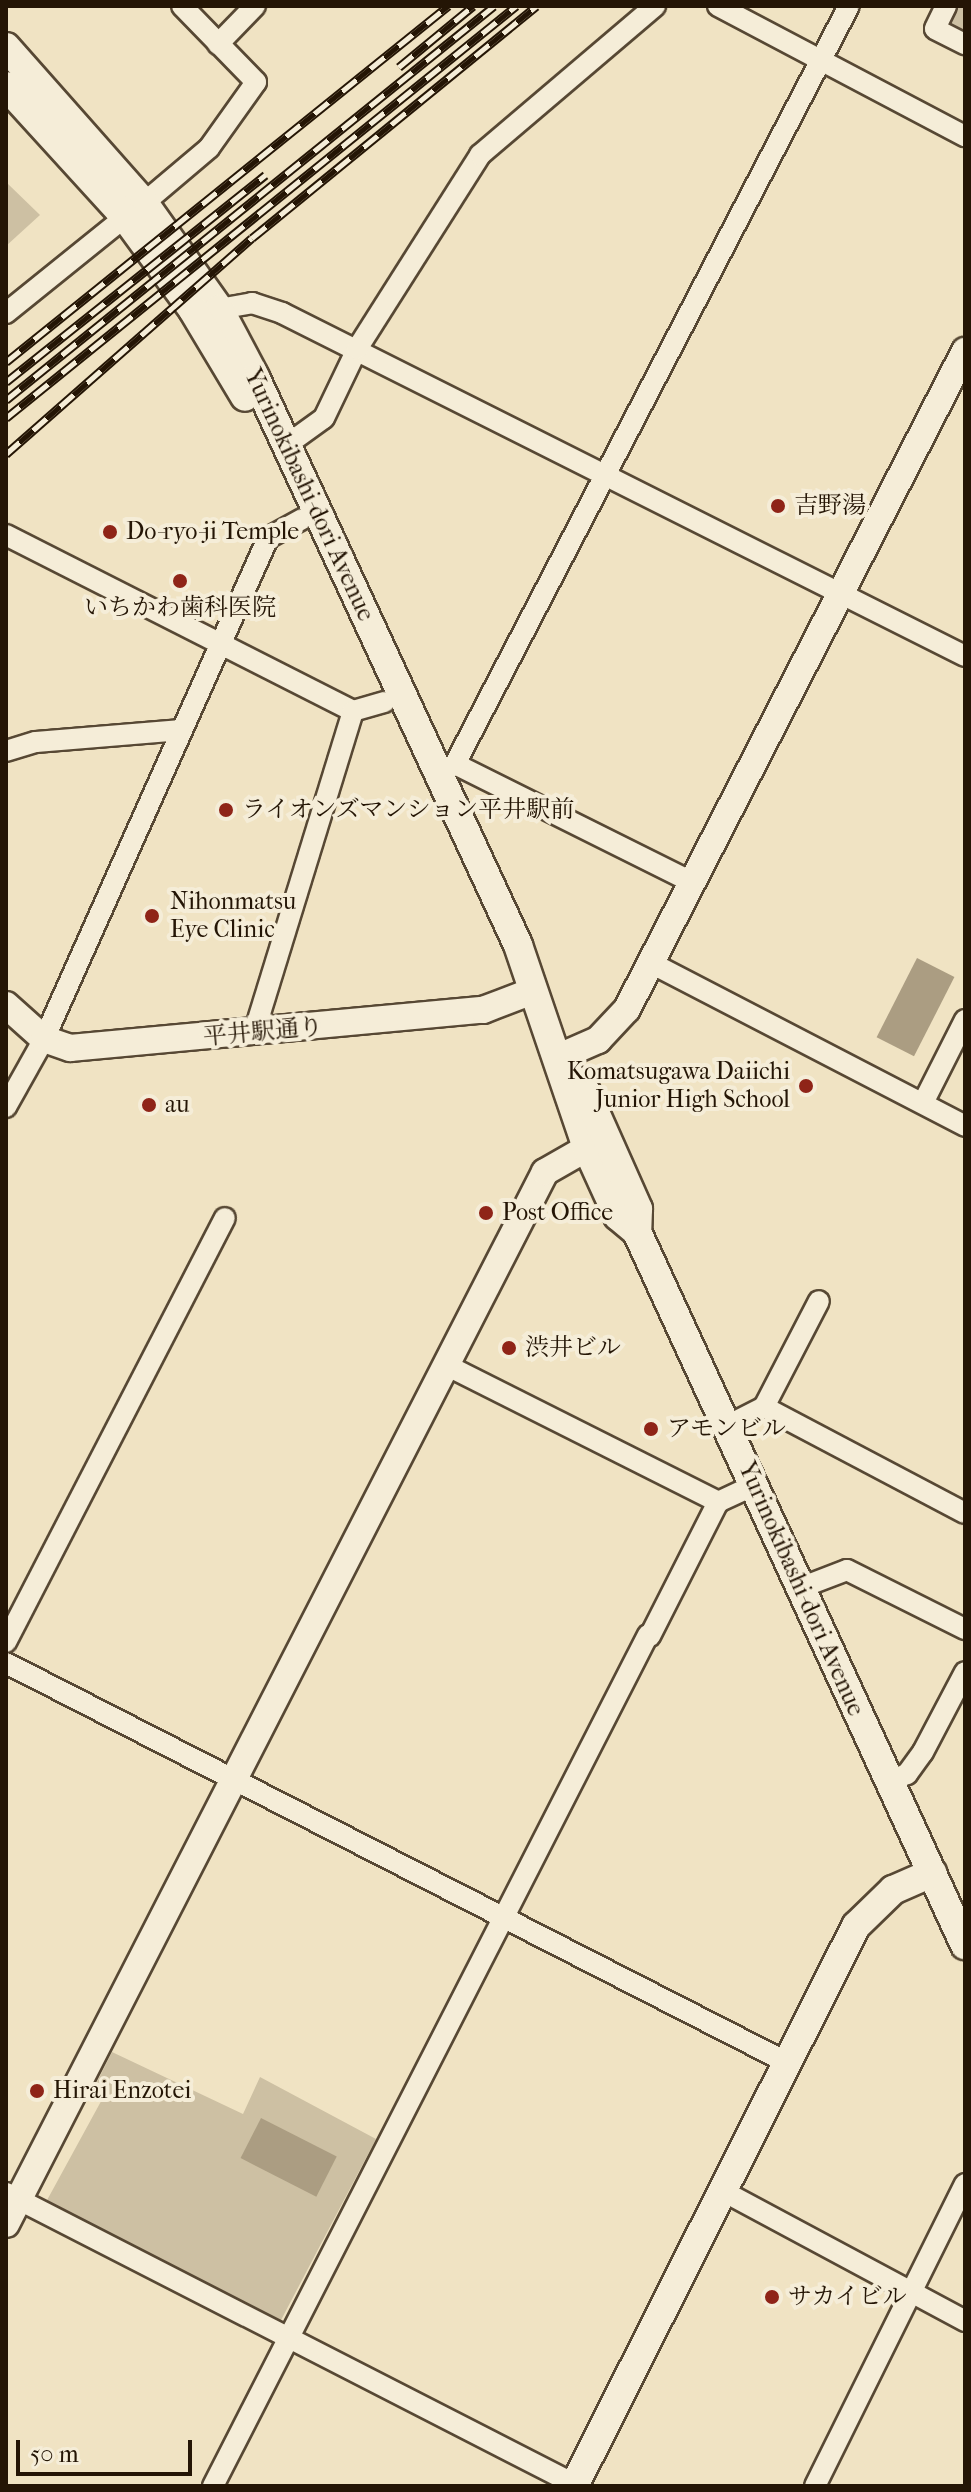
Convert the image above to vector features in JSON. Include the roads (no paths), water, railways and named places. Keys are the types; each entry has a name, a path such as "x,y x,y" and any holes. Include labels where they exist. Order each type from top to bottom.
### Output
{"main road":[{"name":"Yurinokibashi-dori Avenue","path":"6,47 135,210 219,309 447,769 518,945 530,992 562,1064 592,1107 638,1209 637,1232"},
{"name":"Yurinokibashi-dori Avenue","path":"6,86 135,210 240,387 502,951 530,992"},
{"name":"Yurinokibashi-dori Avenue","path":"562,1064 567,1101 618,1216 637,1232 965,1945"},
{"path":"576,2486 721,2190 865,1913 893,1890 932,1873"}],"street":[{"path":"6,313 209,148 256,82 182,6"},
{"path":"218,44 255,6"},
{"path":"288,444 324,418 357,349 480,155 655,6"},
{"path":"718,6 817,62 965,136"},
{"path":"692,882 447,769 849,6"},
{"path":"946,6 935,29 965,44"},
{"path":"219,309 252,303 357,349 965,656"},
{"path":"562,1064 609,1031 651,963 965,351"},
{"path":"6,1107 44,1039 268,538 302,519"},
{"path":"6,535 353,711 385,702"},
{"path":"254,1033 353,711"},
{"path":"6,751 36,742 182,730"},
{"path":"651,963 965,1126"},
{"name":"平井駅通り","path":"7,1009 44,1039 70,1048 483,1010 530,992"},
{"path":"923,1103 965,1020"},
{"path":"6,2224 12,2196 233,1780 545,1172 587,1148"},
{"path":"6,1642 225,1218"},
{"path":"727,1426 764,1407 819,1301"},
{"path":"446,1365 718,1502"},
{"path":"764,1407 965,1513"},
{"path":"213,2486 718,1502 754,1485"},
{"path":"800,1588 847,1570 965,1629"},
{"path":"6,1663 786,2062"},
{"path":"888,1782 907,1774 923,1752 965,1672"},
{"path":"815,2486 965,2184"},
{"path":"721,2190 965,2321"},
{"path":"12,2196 576,2486"}],"railway":[{"path":"6,362 448,6"},
{"path":"399,67 473,6"},
{"path":"6,400 494,6"},
{"path":"6,418 516,6"},
{"path":"6,454 252,238 536,6"},
{"path":"6,382 265,175"}],"place":[{"name":"吉野湯","path":"778,506"},
{"name":"Do-ryo-ji Temple","path":"110,532"},
{"name":"いちかわ歯科医院","path":"180,581"},
{"name":"ライオンズマンション平井駅前","path":"226,810"},
{"name":"Nihonmatsu Eye Clinic","path":"152,916"},
{"name":"Komatsugawa Daiichi Junior High School","path":"806,1086"},
{"name":"au","path":"149,1105"},
{"name":"Post Office","path":"486,1213"},
{"name":"渋井ビル","path":"509,1348"},
{"name":"アモンビル","path":"651,1429"},
{"name":"Hirai Enzotei","path":"37,2091"},
{"name":"サカイビル","path":"772,2297"}]}
